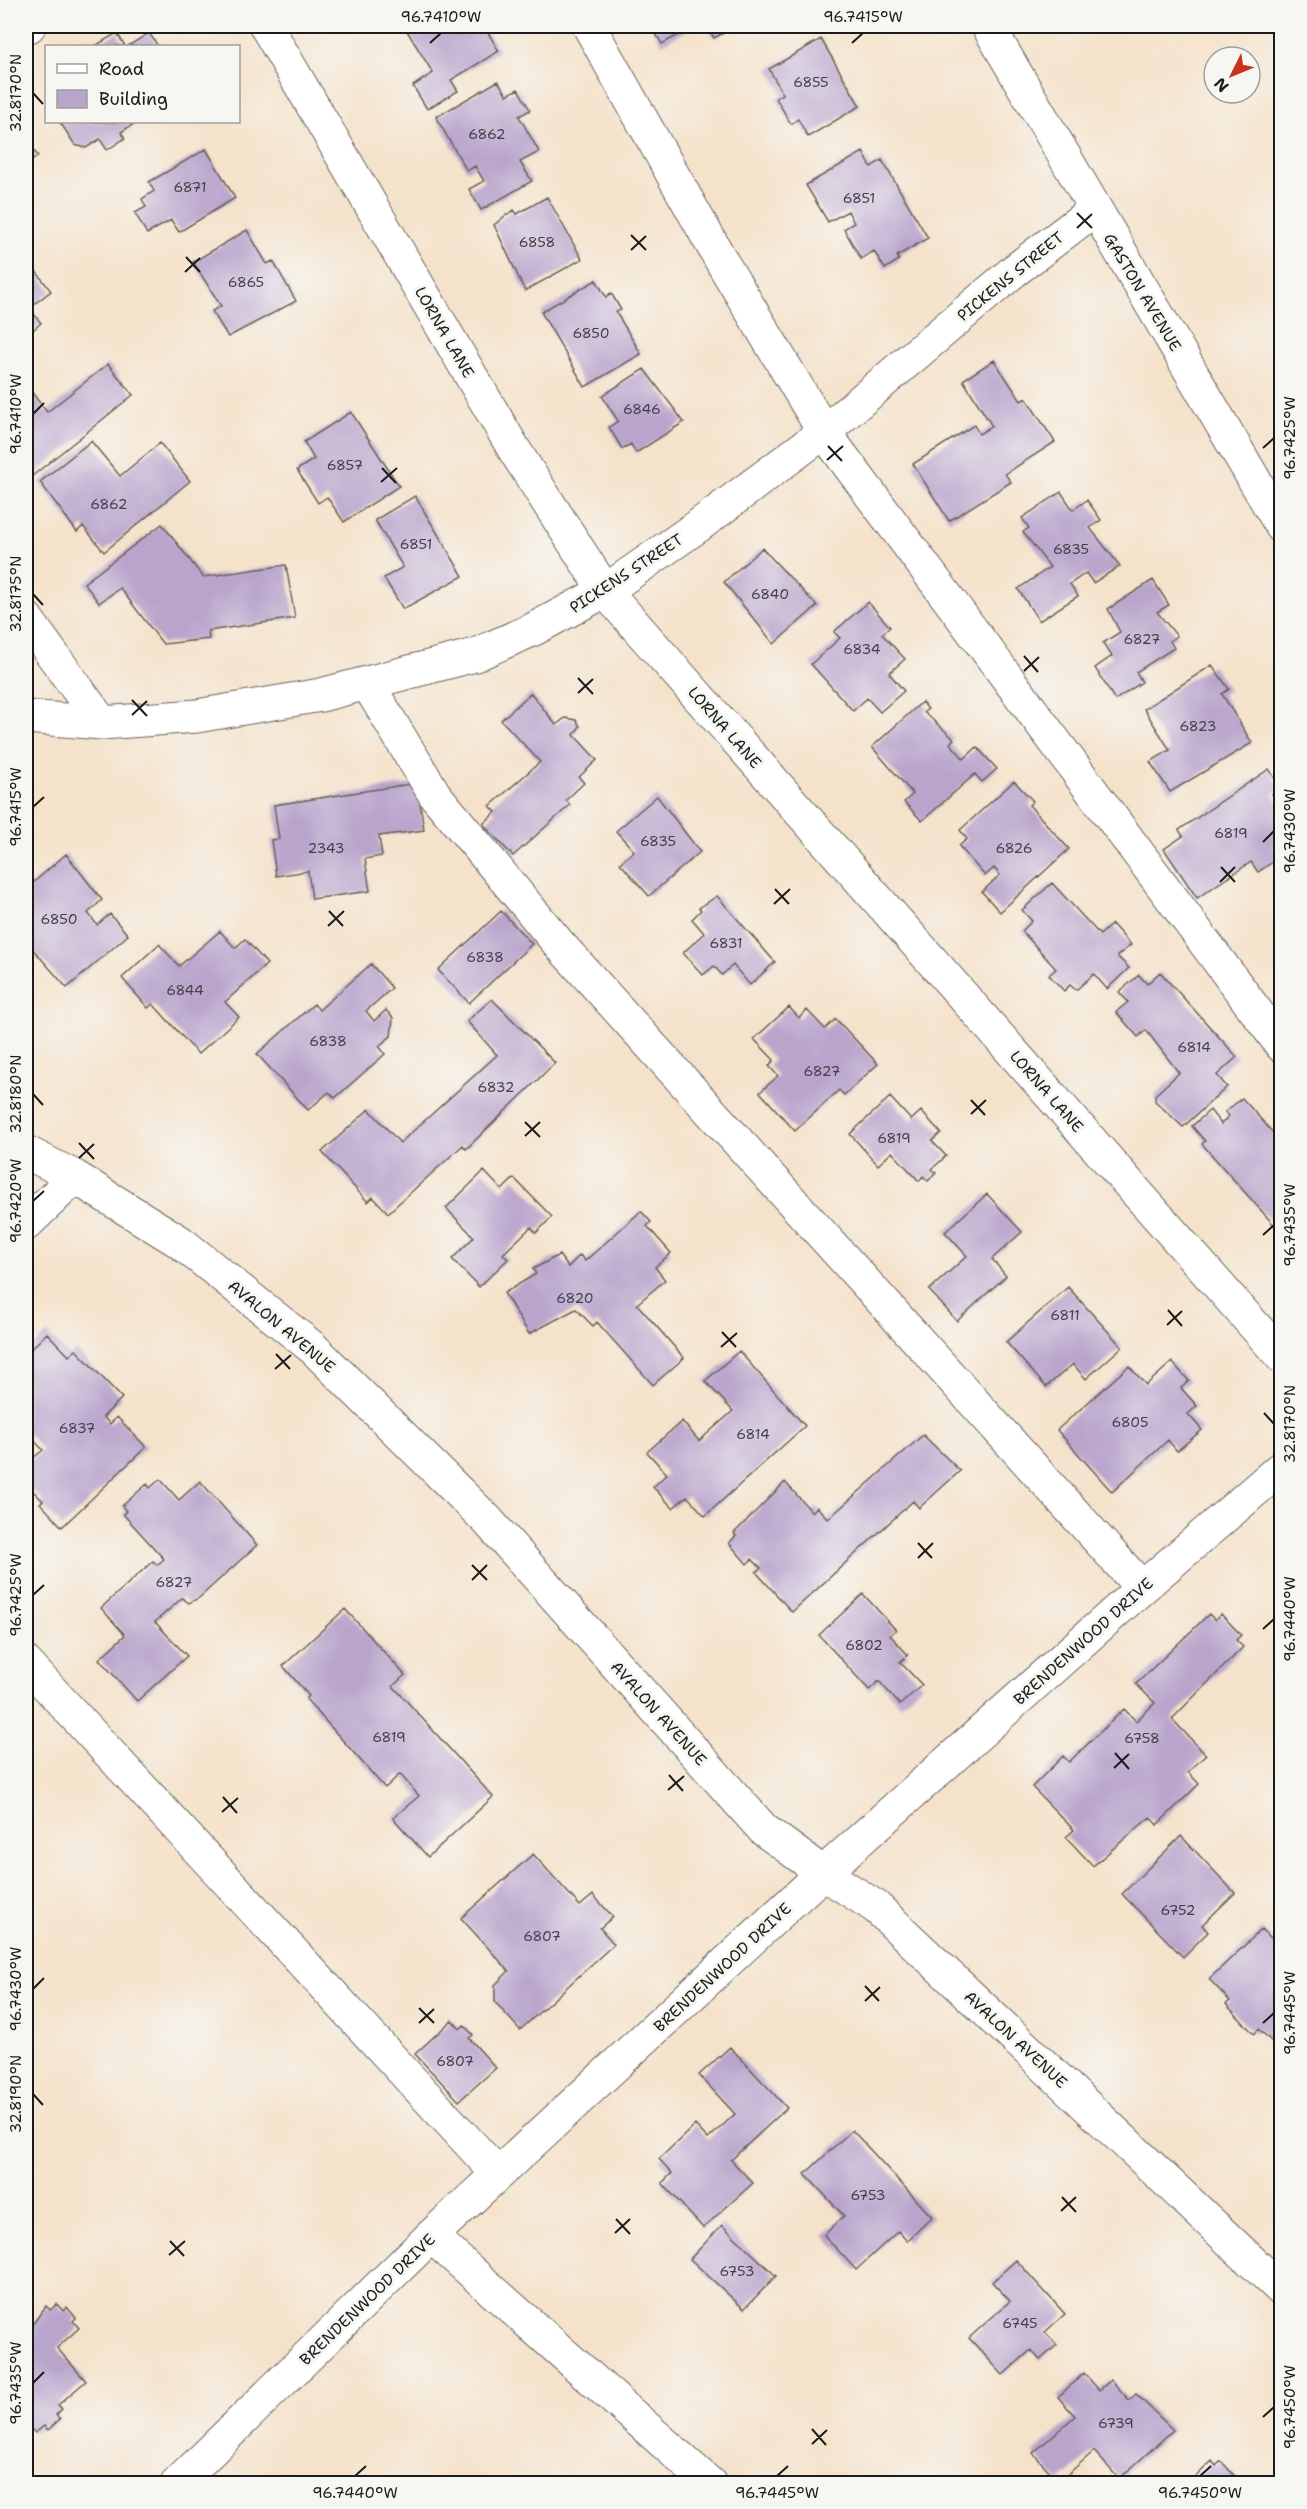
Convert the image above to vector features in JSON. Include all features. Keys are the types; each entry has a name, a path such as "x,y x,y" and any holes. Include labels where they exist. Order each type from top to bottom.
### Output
{"street":[{"name":"LORNA LANE","path":"266,26 515,451 605,591 1281,1357"},
{"path":"589,26 722,262 824,432 1281,1046"},
{"name":"GASTON AVENUE","path":"988,26 1281,527"},
{"name":"PICKENS STREET","path":"26,717 102,723 197,716 321,694 367,683 475,655 534,629 605,591 698,526 824,432 1014,271 1094,210"},
{"path":"26,618 102,723"},
{"path":"367,683 435,795 559,944 1142,1588"},
{"name":"AVALON AVENUE","path":"26,1152 75,1177 180,1242 313,1348 487,1520 764,1830 823,1873 876,1907 1281,2290"},
{"path":"26,1224 75,1177"},
{"name":"BRENDENWOOD DRIVE","path":"177,2484 432,2236 823,1873 1142,1588 1276,1481"},
{"path":"26,1663 498,2174"},
{"path":"432,2236 710,2484"}],"building":[{"path":"404,26 484,26 499,51 451,80 458,91 427,109 413,86 433,73"},
{"path":"651,26 695,26 662,44"},
{"path":"707,26 737,26 714,38"},
{"path":"117,33 124,45 97,45"},
{"path":"149,33 157,45 130,45"},
{"path":"821,39 860,106 808,137 798,119 791,124 776,98 783,94 769,69"},
{"path":"498,81 507,95 518,89 530,110 519,116 539,152 520,162 532,181 481,210 469,189 484,181 475,166 467,171 436,117"},
{"path":"61,123 135,123 121,132 125,138 107,150 100,139 86,148 75,145"},
{"path":"26,141 38,156 26,165"},
{"path":"206,149 235,198 179,232 171,220 147,234 135,213 146,207 142,199 154,191 149,182"},
{"path":"863,152 871,167 882,160 928,238 897,256 899,260 885,269 874,251 861,259 844,229 854,223 848,211 828,222 806,185"},
{"path":"547,197 582,259 525,291 494,225 514,210 517,214"},
{"path":"247,230 267,264 273,261 296,301 228,337 212,311 221,306 193,262"},
{"path":"26,258 51,291 29,308 41,323 26,336"},
{"path":"596,280 606,297 611,293 621,310 616,312 641,354 585,387 541,312"},
{"path":"994,360 1021,401 1026,398 1055,442 1005,474 1011,482 949,521 913,464 974,425 979,434 992,426 963,380"},
{"path":"108,364 133,395 26,481 26,385 47,412"},
{"path":"644,369 684,422 636,453 631,444 622,449 609,427 618,421 602,396"},
{"path":"351,412 399,486 344,522 327,497 318,503 297,470 314,459 304,442"},
{"path":"91,441 120,476 160,443 190,481 104,552 83,526 77,532 40,482"},
{"path":"1061,492 1073,510 1087,500 1101,520 1090,528 1120,566 1093,583 1086,573 1070,584 1078,596 1039,621 1018,589 1050,567 1023,532 1029,528 1022,518"},
{"path":"415,496 463,576 403,609 384,578 403,567 375,520"},
{"path":"162,524 203,577 286,565 295,618 208,631 209,639 163,644 120,588 99,603 84,583"},
{"path":"762,548 817,606 774,644 724,582"},
{"path":"1153,580 1169,605 1157,612 1177,636 1170,641 1174,648 1136,672 1142,682 1115,700 1095,668 1112,656 1103,643 1120,632 1108,609"},
{"path":"868,602 890,627 882,634 905,659 889,673 904,691 880,712 867,698 853,711 811,664 840,638 834,632"},
{"path":"1212,665 1229,689 1222,694 1252,743 1170,792 1150,762 1170,750 1144,709"},
{"path":"531,693 556,725 565,718 576,720 580,726 574,735 597,760 579,777 584,783 566,800 570,805 513,856 483,824 496,812 490,806 540,762 501,720"},
{"path":"922,702 928,709 924,712 954,739 950,743 964,759 977,747 997,769 982,782 975,774 922,821 904,802 913,794 872,747"},
{"path":"1269,769 1281,788 1272,794 1282,807 1282,839 1272,845 1280,857 1258,872 1251,862 1197,898 1164,849 1183,836 1179,830"},
{"path":"1014,781 1033,801 1029,805 1069,849 1000,912 982,892 1000,875 994,868 985,876 959,846 967,839 960,830"},
{"path":"417,783 424,830 379,836 382,856 365,859 370,891 312,899 308,871 276,876 271,840 279,839 274,805"},
{"path":"657,796 700,852 649,896 620,863 634,851 616,831"},
{"path":"66,854 102,900 88,913 97,925 110,914 128,935 67,988 31,947 27,950 26,948 26,887"},
{"path":"1052,883 1100,935 1112,924 1131,945 1117,956 1129,968 1107,989 1094,974 1076,990 1070,985 1064,991 1049,975 1056,969 1022,931 1032,921 1022,910"},
{"path":"717,896 775,962 750,985 733,965 722,975 714,966 703,975 683,953 704,933 692,919 701,910 699,908"},
{"path":"501,911 532,944 469,1003 438,970"},
{"path":"220,931 235,948 245,939 267,964 225,1002 239,1017 198,1054 153,1004 148,1008 122,978 159,944 179,966"},
{"path":"371,964 392,988 366,1011 374,1021 386,1010 393,1018 391,1036 379,1046 385,1054 335,1098 329,1092 308,1110 257,1054 314,1004 319,1010"},
{"path":"1160,972 1237,1057 1217,1075 1227,1087 1183,1127 1155,1101 1155,1095 1179,1073 1146,1030 1138,1037 1116,1012 1128,1002 1119,992 1139,975 1147,984"},
{"path":"492,999 555,1063 466,1149 463,1145 388,1213 373,1197 368,1202 322,1152 369,1109 400,1143 497,1055 467,1021"},
{"path":"789,1007 799,1018 807,1010 825,1029 836,1019 878,1064 844,1095 839,1090 795,1131 760,1092 778,1076 769,1066 774,1060 754,1039"},
{"path":"890,1097 911,1120 921,1111 941,1133 932,1141 946,1156 932,1169 936,1173 928,1181 923,1176 919,1181 892,1152 878,1165 850,1134"},
{"path":"1242,1098 1282,1143 1282,1234 1202,1144 1205,1141 1192,1126 1210,1110 1221,1124 1229,1116 1225,1112"},
{"path":"484,1171 502,1190 514,1178 552,1217 536,1233 531,1227 503,1254 508,1259 479,1287 452,1259 474,1237 446,1208"},
{"path":"987,1194 1022,1232 992,1259 1006,1276 957,1321 929,1290 967,1256 945,1232"},
{"path":"641,1211 651,1222 647,1226 671,1253 655,1267 665,1280 637,1304 684,1358 653,1385 597,1322 593,1326 576,1309 529,1334 504,1293 536,1274 533,1269 559,1255 568,1267 580,1255 585,1261"},
{"path":"1068,1287 1122,1347 1086,1379 1073,1364 1046,1387 1006,1342"},
{"path":"47,1333 69,1356 76,1350 122,1398 103,1417 110,1424 117,1417 146,1447 62,1527 40,1503 43,1501 26,1484 26,1464 43,1450 26,1432 26,1354"},
{"path":"739,1351 805,1426 705,1516 687,1496 673,1508 653,1487 667,1474 647,1452 682,1421 699,1441 733,1411 705,1381"},
{"path":"1172,1362 1189,1381 1181,1388 1197,1406 1188,1414 1202,1430 1177,1451 1168,1440 1112,1492 1057,1430 1129,1366 1146,1385"},
{"path":"923,1435 960,1471 919,1508 913,1501 792,1612 756,1572 761,1568 752,1559 747,1564 729,1543 736,1536 734,1533 785,1482 812,1512 817,1507 828,1519"},
{"path":"160,1479 179,1500 200,1481 257,1545 199,1598 189,1603 182,1598 155,1622 187,1656 137,1701 99,1659 125,1635 101,1608 153,1561 157,1565 164,1559 123,1514 126,1511 122,1506 147,1484 150,1488"},
{"path":"863,1594 896,1630 890,1635 908,1655 900,1662 922,1685 900,1705 879,1681 869,1690 819,1635"},
{"path":"345,1609 405,1675 393,1686 493,1797 428,1857 393,1818 419,1796 400,1774 385,1788 306,1699 309,1696 283,1666"},
{"path":"1209,1614 1215,1620 1221,1614 1241,1635 1236,1640 1243,1647 1172,1719 1206,1755 1188,1772 1199,1784 1157,1825 1150,1817 1093,1866 1066,1837 1074,1830 1032,1787 1063,1756 1069,1762 1124,1709 1136,1721 1155,1703 1136,1684"},
{"path":"1181,1836 1235,1893 1202,1925 1208,1932 1183,1957 1122,1894"},
{"path":"533,1854 580,1906 593,1895 613,1917 600,1928 614,1944 520,2030 495,2002 495,1985 509,1971 461,1918"},
{"path":"1262,1929 1282,1949 1282,2044 1278,2048 1259,2029 1254,2034 1226,2004 1230,2001 1209,1979"},
{"path":"452,2020 460,2029 464,2025 473,2035 469,2038 496,2068 459,2101 415,2054"},
{"path":"730,2047 787,2108 731,2160 753,2183 703,2228 662,2183 672,2173 659,2159 695,2125 708,2139 735,2114 699,2075"},
{"path":"852,2130 932,2217 907,2241 898,2231 856,2270 824,2235 844,2216 805,2174"},
{"path":"722,2225 776,2276 744,2309 690,2259"},
{"path":"1016,2260 1065,2314 1045,2332 1057,2345 1040,2360 1031,2350 1003,2375 969,2338 1010,2301 992,2282"},
{"path":"57,2304 63,2311 67,2307 76,2318 73,2321 79,2328 57,2348 86,2381 58,2405 62,2409 56,2415 60,2419 48,2430 44,2426 35,2433 26,2423 26,2326 29,2329 46,2306 50,2310"},
{"path":"1084,2373 1099,2390 1111,2380 1129,2400 1136,2394 1173,2430 1119,2479 1094,2451 1059,2482 1033,2453 1075,2416 1058,2397"},
{"path":"1212,2461 1216,2466 1221,2461 1242,2484 1188,2484"}]}
